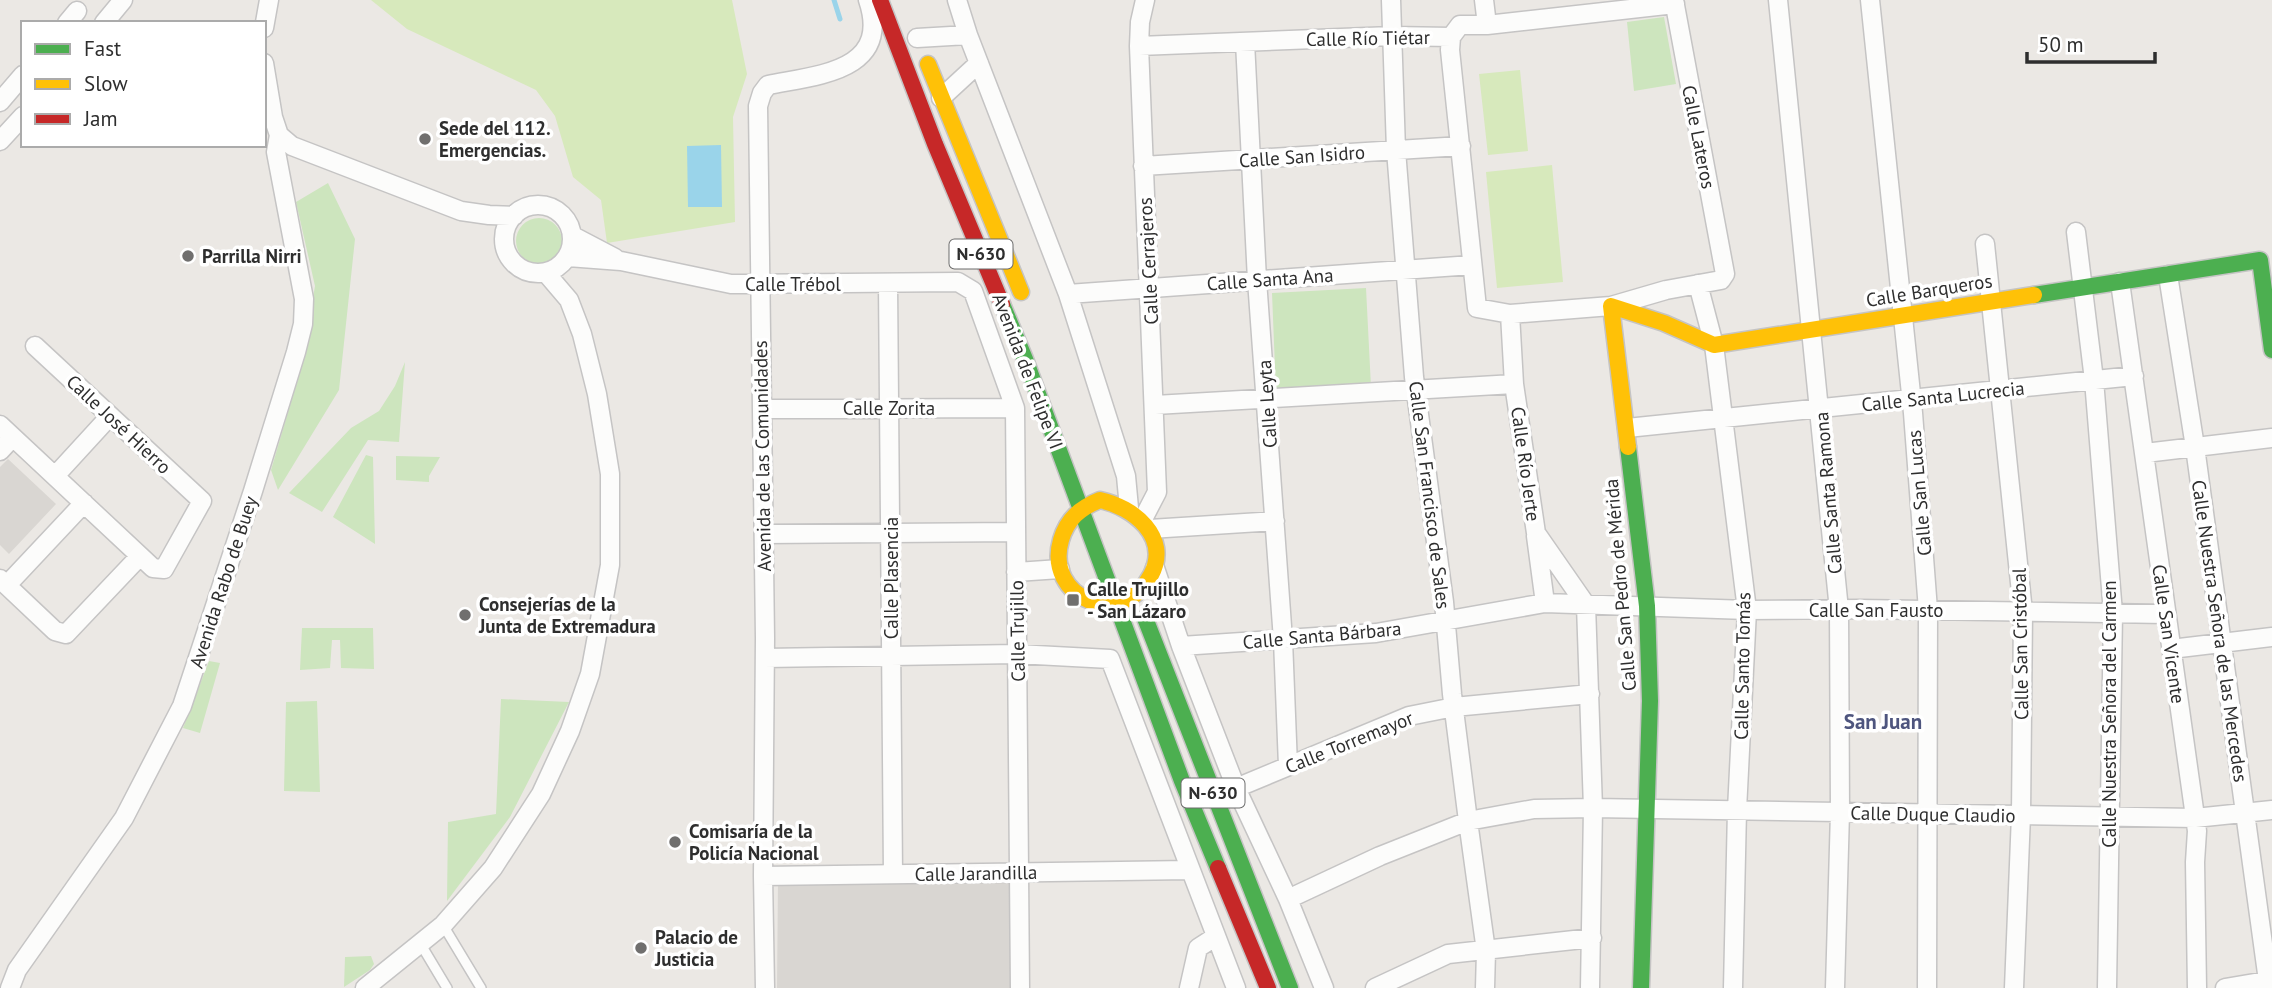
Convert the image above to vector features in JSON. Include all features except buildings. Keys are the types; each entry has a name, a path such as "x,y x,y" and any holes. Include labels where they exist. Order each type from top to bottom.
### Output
{"main road":[{"name":"Avenida de Felipe VI","path":"880,0 935,144 1025,359 1080,508"},
{"name":"Avenida de Felipe VI","path":"915,31 1027,306"},
{"name":"Calle Barqueros","path":"1714,345 2260,260 2272,350"},
{"path":"1611,306 1664,323 1714,345"},
{"name":"Calle San Pedro de Mérida","path":"1611,306 1647,606 1650,701 1641,988"},
{"path":"1097,494 1140,519 1156,544 1155,568 1148,583 1136,597 1117,605 1103,606 1082,596 1070,586 1060,569 1057,555 1064,528 1080,508 1097,494"},
{"path":"1097,494 1109,524"},
{"name":"N-630","path":"1080,508 1182,781 1268,988"},
{"name":"N-630","path":"1127,573 1290,988"}],"street":[{"path":"106,21 123,0"},
{"path":"265,21 269,0"},
{"name":"Avenida de las Comunidades","path":"765,988 765,657 758,106 768,85 840,70 863,54 870,38 873,16 867,0"},
{"path":"957,0 1068,294 1140,519 1275,521"},
{"name":"Calle Cerrajeros","path":"1140,519 1157,492 1139,46 1140,22 1145,0"},
{"name":"Calle San Francisco de Sales","path":"1391,0 1396,150 1414,377 1486,951 1485,988"},
{"path":"1484,0 1487,25"},
{"name":"Calle Santa Ramona","path":"1778,0 1839,610 1840,812 1835,988"},
{"name":"Calle San Lucas","path":"1870,0 1911,399 1928,610 1927,988"},
{"name":"Calle Río Tiétar","path":"1139,46 1392,36 1451,37 1460,25 1487,25 1674,2"},
{"name":"Calle Lateros","path":"1674,2 1725,274 1721,280 1698,284"},
{"path":"915,31 968,35"},
{"path":"1451,37 1450,50 1477,308 1510,314 1611,306 1698,284"},
{"name":"Calle Leyta","path":"1245,42 1257,280 1283,640 1288,766"},
{"path":"941,98 979,63"},
{"path":"266,76 279,135 292,146 461,211 514,216"},
{"path":"21,77 3,93 21,104"},
{"path":"0,141 21,118"},
{"name":"Avenida Rabo de Buey","path":"10,988 17,970 124,818 182,706 253,491 303,324 304,299 276,152 279,135"},
{"name":"Calle San Isidro","path":"1143,166 1461,146"},
{"path":"365,988 443,925 493,868 541,794 570,731 590,674 610,565 610,474 597,394 582,334 569,300 566,260 573,236 565,218 549,207 532,206 514,216 508,224 505,242 507,253 520,268 529,272 546,273 566,260"},
{"path":"461,211 505,242"},
{"name":"Calle Nuestra Señora del Carmen","path":"2076,232 2094,380 2113,613 2107,988"},
{"name":"Calle Trébol","path":"573,236 621,261"},
{"name":"Calle San Cristóbal","path":"1985,244 2023,612 2021,815 2014,988"},
{"name":"Calle Trébol","path":"566,260 621,261 712,281 760,285 958,282 967,285"},
{"name":"Calle Santa Ana","path":"1068,294 1472,265"},
{"path":"546,273 569,300"},
{"name":"Calle Nuestra Señora de las Mercedes","path":"2168,275 2195,447 2269,983"},
{"name":"Calle San Vicente","path":"2120,282 2195,818 2197,988"},
{"name":"Calle Plasencia","path":"888,283 893,874"},
{"name":"Calle Santo Tomás","path":"1698,284 1714,345 1747,610 1737,810 1733,988"},
{"name":"Calle Trujillo","path":"967,285 973,291 1015,408 1020,988"},
{"name":"Calle Río Jerte","path":"1510,314 1514,384 1536,533 1586,605"},
{"name":"Calle José Hierro","path":"35,346 202,501 164,569 153,568 140,555"},
{"name":"Calle Santa Lucrecia","path":"1627,428 2134,376"},
{"path":"1155,405 1514,384"},
{"name":"Calle Zorita","path":"762,410 1015,408"},
{"path":"55,476 110,416"},
{"path":"0,451 6,431 55,476 140,555 66,634 55,631 3,582 84,503"},
{"path":"2145,453 2272,438"},
{"path":"764,534 1016,532"},
{"path":"1536,533 1545,603"},
{"path":"1155,568 1181,646 1236,788 1288,899 1324,988"},
{"path":"1016,572 1060,569"},
{"name":"Calle Santa Bárbara","path":"1181,646 1376,633 1545,603 1586,605"},
{"path":"1586,605 1593,807 1590,988"},
{"name":"Calle San Fausto","path":"1586,605 1747,610 2165,614"},
{"path":"2171,649 2272,637"},
{"path":"765,657 1017,654 1110,659 1236,988"},
{"name":"Calle Torremayor","path":"1236,788 1409,716 1454,708 1590,694"},
{"name":"Calle Duque Claudio","path":"1288,899 1380,856 1468,821 1534,809 1593,807 2195,818 2272,810"},
{"name":"Calle Jarandilla","path":"763,876 1189,870"},
{"path":"1189,988 1198,948 1215,937"},
{"path":"1375,988 1448,954 1592,938"},
{"path":"2225,988 2269,983"}],"lane":[{"path":"443,925 481,988"},
{"path":"420,943 447,988"}],"green space":[{"path":"371,0 732,0 747,74 733,117 735,222 607,243 601,200 573,177 555,116 536,90 407,29"},
{"path":"1664,17 1676,84 1634,91 1627,22"},
{"path":"1520,70 1528,151 1488,155 1479,74"},
{"path":"1552,165 1563,282 1497,288 1486,172"},
{"path":"328,183 355,239 339,390 278,490 271,470 300,371 315,286 296,202"},
{"path":"539,218 555,225 562,241 555,257 539,264 523,257 516,241 523,225"},
{"path":"1366,288 1371,387 1276,393 1272,293"},
{"path":"405,362 399,442 368,440 322,512 289,493 351,428 379,411 395,386"},
{"path":"366,455 373,457 375,544 333,517"},
{"path":"396,456 440,457 429,476 429,482 396,480"},
{"path":"302,628 373,628 374,669 341,668 340,640 332,640 330,668 300,670"},
{"path":"209,661 220,663 200,733 183,728"},
{"path":"501,699 569,702 510,817 447,901 448,822 496,814"},
{"path":"317,701 320,792 284,791 286,702"},
{"path":"371,956 374,964 370,970 344,987 345,957"}],"shaded area":[{"path":"8,459 56,504 9,554 0,545 0,467"},
{"path":"1009,876 1011,988 777,988 778,880"}],"water":[{"path":"721,145 722,207 688,207 687,146"}],"waterway":[{"path":"834,0 840,19"}],"traffic: fast":[{"path":"2034,295 2260,260 2272,350"},
{"path":"1002,304 1025,359 1182,781 1218,868"},
{"path":"1628,447 1647,606 1650,701 1641,988"},
{"path":"1145,618 1290,988"}],"traffic: slow":[{"path":"928,64 1021,292"},
{"path":"1628,447 1611,306 1664,323 1714,345 2034,295"},
{"path":"1100,500 1125,509 1136,517 1152,536 1156,548 1156,561 1151,575 1138,592 1122,601 1105,604 1089,600 1074,591 1064,578 1059,560 1061,540 1071,520 1080,511 1100,500"}],"traffic: jam":[{"path":"880,0 935,144 1002,304"},
{"path":"1218,868 1268,988"}],"place":[{"name":"Sede del 112. Emergencias.","path":"425,139"},
{"name":"Parrilla Nirri","path":"188,256"},
{"name":"Calle Trujillo - San Lázaro","path":"1073,600"},
{"name":"Consejerías de la Junta de Extremadura","path":"465,615"},
{"name":"Comisaría de la Policía Nacional","path":"675,842"},
{"name":"Palacio de Justicia","path":"641,948"}],"district":[{"name":"San Juan","path":"1883,722"}]}
